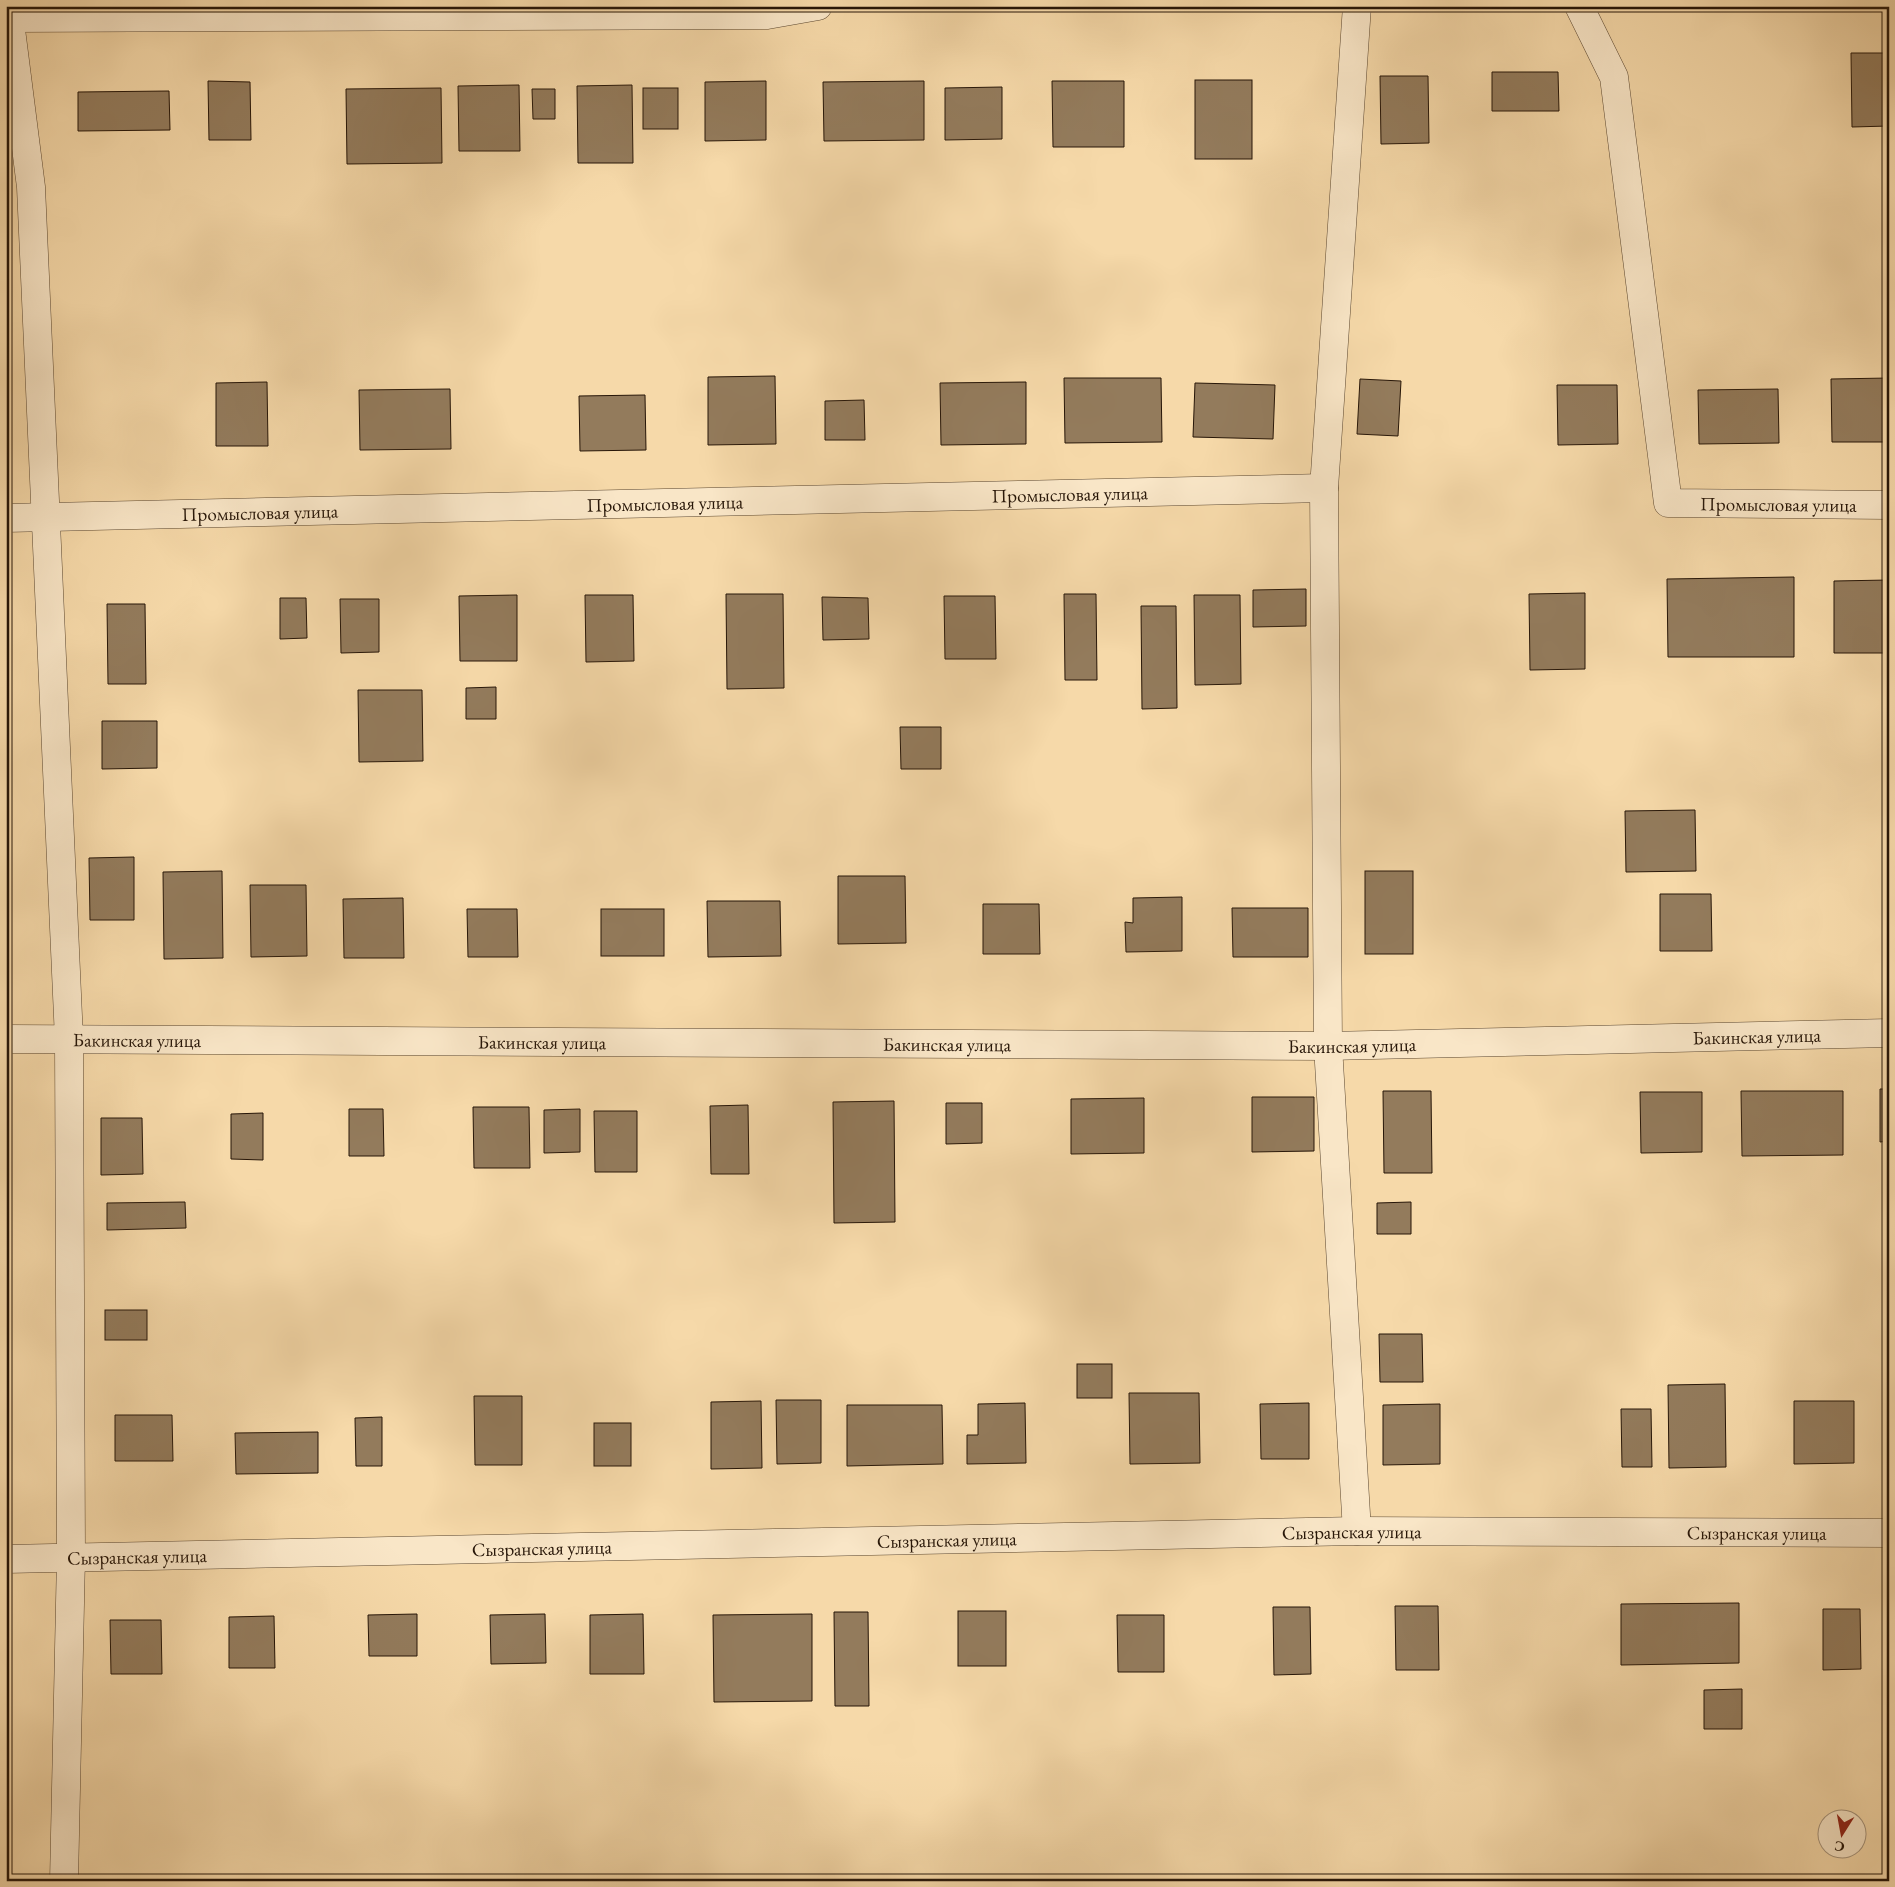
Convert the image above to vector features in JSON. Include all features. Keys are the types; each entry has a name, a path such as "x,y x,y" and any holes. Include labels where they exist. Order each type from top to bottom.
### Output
{"street":[{"path":"64,1881 71,1557 69,1039 31,187 9,12 767,15 818,6"},
{"path":"1356,6 1324,488 1328,1046 1357,1531"},
{"name":"Промысловая улица","path":"1579,6 1614,77 1668,503 1889,505"},
{"name":"Промысловая улица","path":"6,518 1324,488"},
{"name":"Бакинская улица","path":"6,1039 1328,1046 1889,1033"},
{"name":"Сызранская улица","path":"6,1559 1357,1531 1889,1533"}],"building":[{"path":"1851,53 1889,53 1889,126 1852,127"},
{"path":"1492,72 1558,72 1559,111 1492,111"},
{"path":"1380,76 1428,76 1429,143 1381,144"},
{"path":"1195,80 1252,80 1252,159 1195,159"},
{"path":"208,81 250,82 251,140 209,140"},
{"path":"766,81 766,140 705,141 705,82"},
{"path":"924,81 924,140 824,141 823,82"},
{"path":"1052,81 1124,81 1124,147 1053,147"},
{"path":"519,85 520,151 459,151 458,86"},
{"path":"632,85 633,163 578,163 577,86"},
{"path":"1002,87 1002,139 945,140 945,88"},
{"path":"441,88 442,163 347,164 346,89"},
{"path":"643,88 678,88 678,129 643,129"},
{"path":"532,89 555,89 555,119 533,119"},
{"path":"169,91 170,130 78,131 78,92"},
{"path":"775,376 776,444 708,445 708,377"},
{"path":"1064,378 1161,378 1162,442 1065,443"},
{"path":"1889,378 1889,442 1832,442 1831,379"},
{"path":"1360,379 1401,381 1398,436 1357,434"},
{"path":"267,382 268,446 216,446 216,383"},
{"path":"1026,382 1026,444 941,445 940,383"},
{"path":"1195,383 1275,385 1273,439 1193,437"},
{"path":"1557,385 1617,385 1618,444 1558,445"},
{"path":"450,389 451,449 360,450 359,390"},
{"path":"1778,389 1779,443 1699,444 1698,390"},
{"path":"645,395 646,450 580,451 579,396"},
{"path":"864,400 865,440 825,440 825,401"},
{"path":"1794,577 1794,657 1668,657 1667,579"},
{"path":"1889,580 1889,653 1834,653 1834,581"},
{"path":"1306,589 1306,626 1253,627 1253,590"},
{"path":"1585,593 1585,669 1530,670 1529,594"},
{"path":"726,594 783,594 784,688 727,689"},
{"path":"1064,594 1096,594 1097,680 1065,680"},
{"path":"517,595 517,661 460,661 459,596"},
{"path":"585,595 633,595 634,661 586,662"},
{"path":"1194,595 1240,595 1241,684 1195,685"},
{"path":"944,596 995,596 996,659 945,659"},
{"path":"822,597 868,598 869,639 823,640"},
{"path":"280,598 306,598 307,638 280,639"},
{"path":"340,599 379,599 379,652 341,653"},
{"path":"107,604 145,604 146,684 108,684"},
{"path":"1141,606 1176,606 1177,708 1142,709"},
{"path":"496,687 496,719 466,719 466,688"},
{"path":"358,690 422,690 423,761 359,762"},
{"path":"102,721 157,721 157,768 102,769"},
{"path":"900,727 941,727 941,769 901,769"},
{"path":"1695,810 1696,871 1626,872 1625,811"},
{"path":"134,857 134,920 90,920 89,858"},
{"path":"222,871 223,958 164,959 163,872"},
{"path":"1365,871 1413,871 1413,954 1365,954"},
{"path":"838,876 905,876 906,943 838,944"},
{"path":"250,885 306,885 307,956 251,957"},
{"path":"1660,894 1711,894 1712,951 1660,951"},
{"path":"1182,897 1182,951 1126,952 1125,922 1133,923 1133,898"},
{"path":"403,898 404,958 344,958 343,899"},
{"path":"707,901 780,901 781,956 708,957"},
{"path":"983,904 1039,904 1040,954 983,954"},
{"path":"1232,908 1308,908 1308,957 1233,957"},
{"path":"467,909 517,909 518,957 468,957"},
{"path":"601,909 664,909 664,956 601,956"},
{"path":"1880,1089 1889,1089 1889,1141 1880,1142"},
{"path":"1383,1091 1431,1091 1432,1173 1384,1173"},
{"path":"1741,1091 1843,1091 1843,1155 1742,1156"},
{"path":"1640,1092 1702,1092 1702,1152 1641,1153"},
{"path":"1252,1097 1314,1097 1314,1151 1252,1152"},
{"path":"1144,1098 1144,1153 1071,1154 1071,1099"},
{"path":"894,1101 895,1222 834,1223 833,1102"},
{"path":"946,1103 982,1103 982,1143 946,1144"},
{"path":"748,1105 749,1174 711,1174 710,1106"},
{"path":"473,1107 529,1107 530,1168 474,1168"},
{"path":"349,1109 383,1109 384,1156 349,1156"},
{"path":"580,1109 580,1152 544,1153 544,1110"},
{"path":"594,1111 637,1111 637,1172 595,1172"},
{"path":"263,1113 263,1160 231,1159 231,1114"},
{"path":"101,1118 142,1118 143,1174 101,1175"},
{"path":"185,1202 186,1228 107,1230 107,1203"},
{"path":"1411,1202 1411,1234 1377,1234 1377,1203"},
{"path":"105,1310 147,1310 147,1340 105,1340"},
{"path":"1379,1334 1422,1334 1423,1382 1380,1382"},
{"path":"1077,1364 1112,1364 1112,1398 1077,1398"},
{"path":"1725,1384 1726,1467 1669,1468 1668,1385"},
{"path":"1129,1393 1199,1393 1200,1463 1130,1464"},
{"path":"474,1396 522,1396 522,1465 475,1465"},
{"path":"776,1400 821,1400 821,1463 777,1464"},
{"path":"761,1401 762,1468 711,1469 711,1402"},
{"path":"1794,1401 1854,1401 1854,1463 1794,1464"},
{"path":"1025,1403 1026,1463 967,1464 967,1435 978,1435 978,1404"},
{"path":"1309,1403 1309,1459 1261,1459 1260,1404"},
{"path":"1440,1404 1440,1464 1383,1465 1383,1405"},
{"path":"847,1405 942,1405 943,1464 847,1466"},
{"path":"1621,1409 1651,1409 1652,1467 1622,1467"},
{"path":"115,1415 172,1415 173,1461 115,1461"},
{"path":"382,1417 382,1466 356,1466 355,1418"},
{"path":"594,1423 631,1423 631,1466 594,1466"},
{"path":"318,1432 318,1473 236,1474 235,1433"},
{"path":"1739,1603 1739,1663 1621,1665 1621,1604"},
{"path":"1395,1606 1438,1606 1439,1670 1396,1670"},
{"path":"1273,1607 1310,1607 1311,1674 1274,1675"},
{"path":"1823,1609 1860,1609 1861,1669 1823,1670"},
{"path":"958,1611 1006,1611 1006,1666 958,1666"},
{"path":"834,1612 868,1612 869,1706 835,1706"},
{"path":"417,1614 417,1656 369,1656 368,1615"},
{"path":"545,1614 546,1663 491,1664 490,1615"},
{"path":"643,1614 644,1674 590,1674 590,1615"},
{"path":"812,1614 812,1701 714,1702 713,1615"},
{"path":"1117,1615 1164,1615 1164,1672 1118,1672"},
{"path":"274,1616 275,1668 229,1668 229,1617"},
{"path":"110,1620 161,1620 162,1674 111,1674"},
{"path":"1742,1689 1742,1729 1704,1729 1704,1690"}]}
